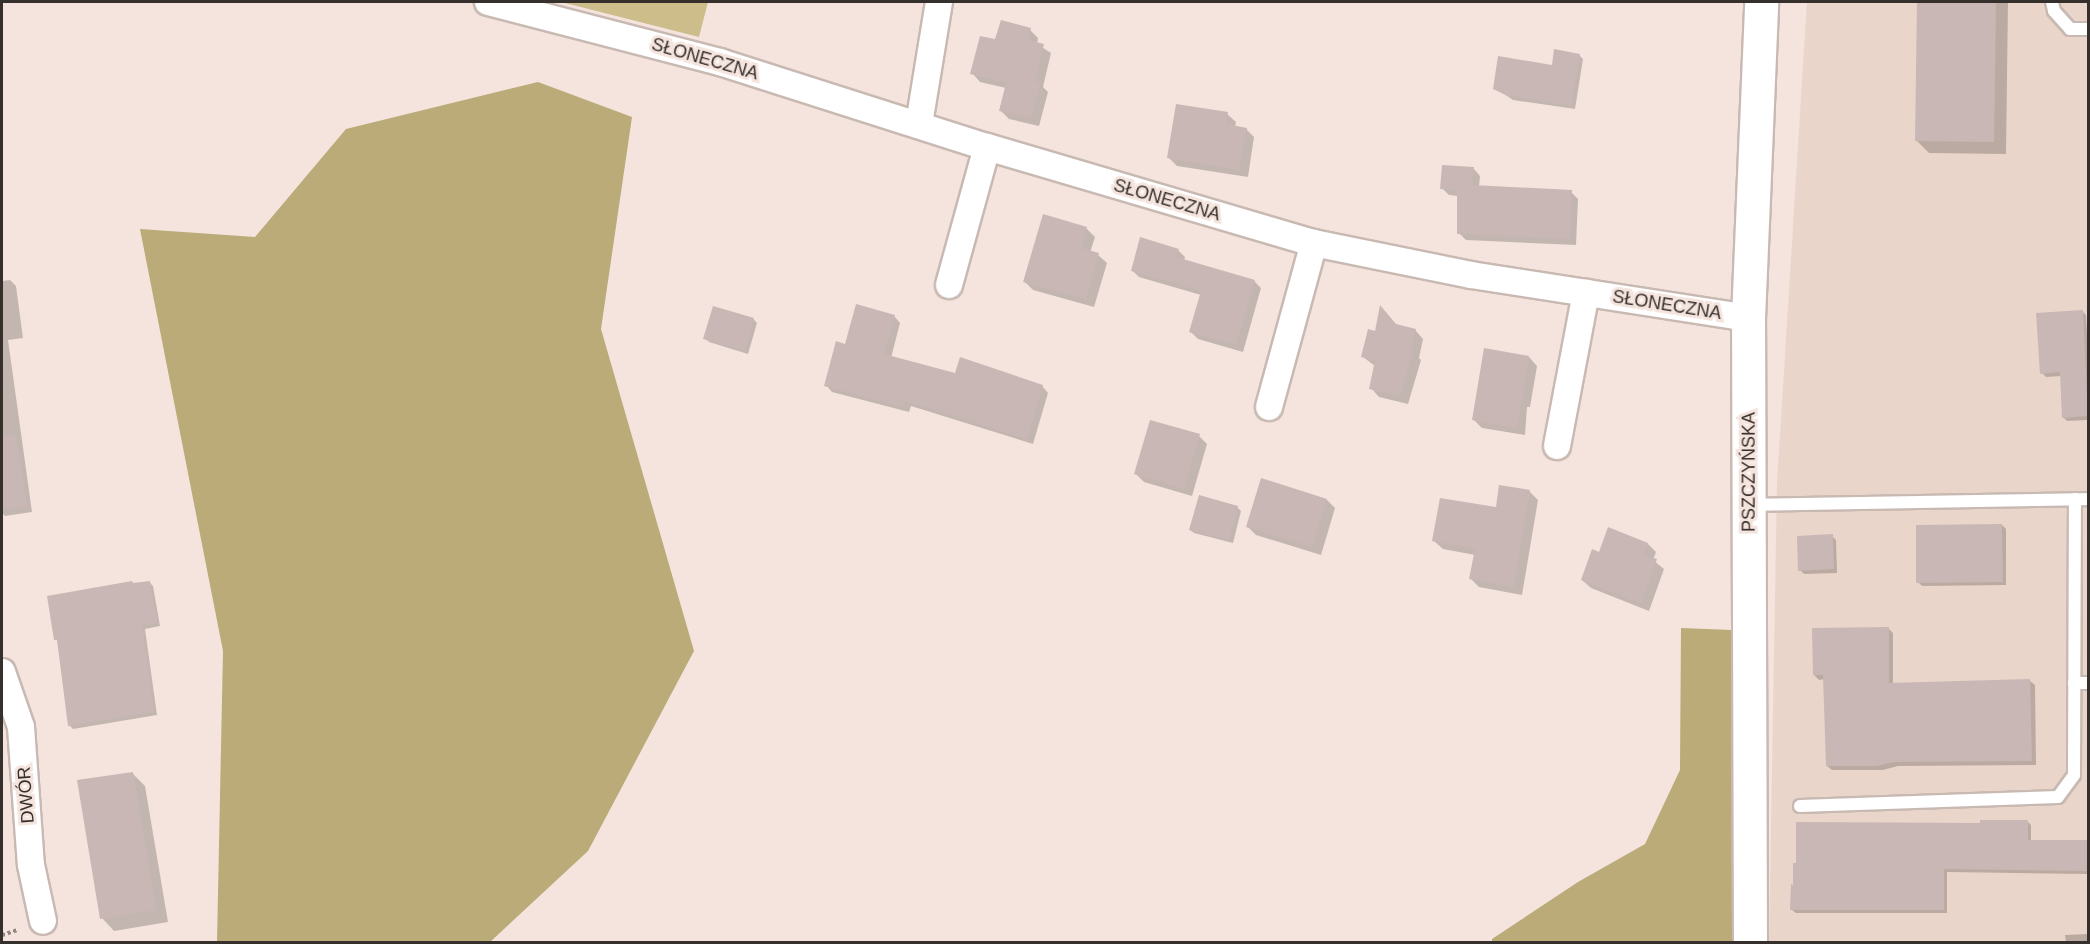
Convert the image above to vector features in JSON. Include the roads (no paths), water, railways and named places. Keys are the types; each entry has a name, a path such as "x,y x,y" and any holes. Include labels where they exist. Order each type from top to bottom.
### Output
{"main road":[{"name":"PSZCZYŃSKA","path":"1750,942 1748,318 1761,2"}],"street":[{"name":"SŁONECZNA","path":"488,2 720,62 987,147 1314,243 1471,275 1748,318"},
{"path":"919,124 939,2"},
{"path":"949,285 987,147"},
{"path":"1269,406 1314,243"},
{"name":"SŁONECZNA","path":"1557,446 1586,293"},
{"name":"DWÓR","path":"2,672 21,727 32,865 43,921"}],"lane":[{"path":"2052,2 2054,11 2070,29 2088,29"},
{"path":"1749,505 2088,498"},
{"path":"1800,806 2058,797 2074,775 2075,499"},
{"path":"2074,683 2088,683"}]}
